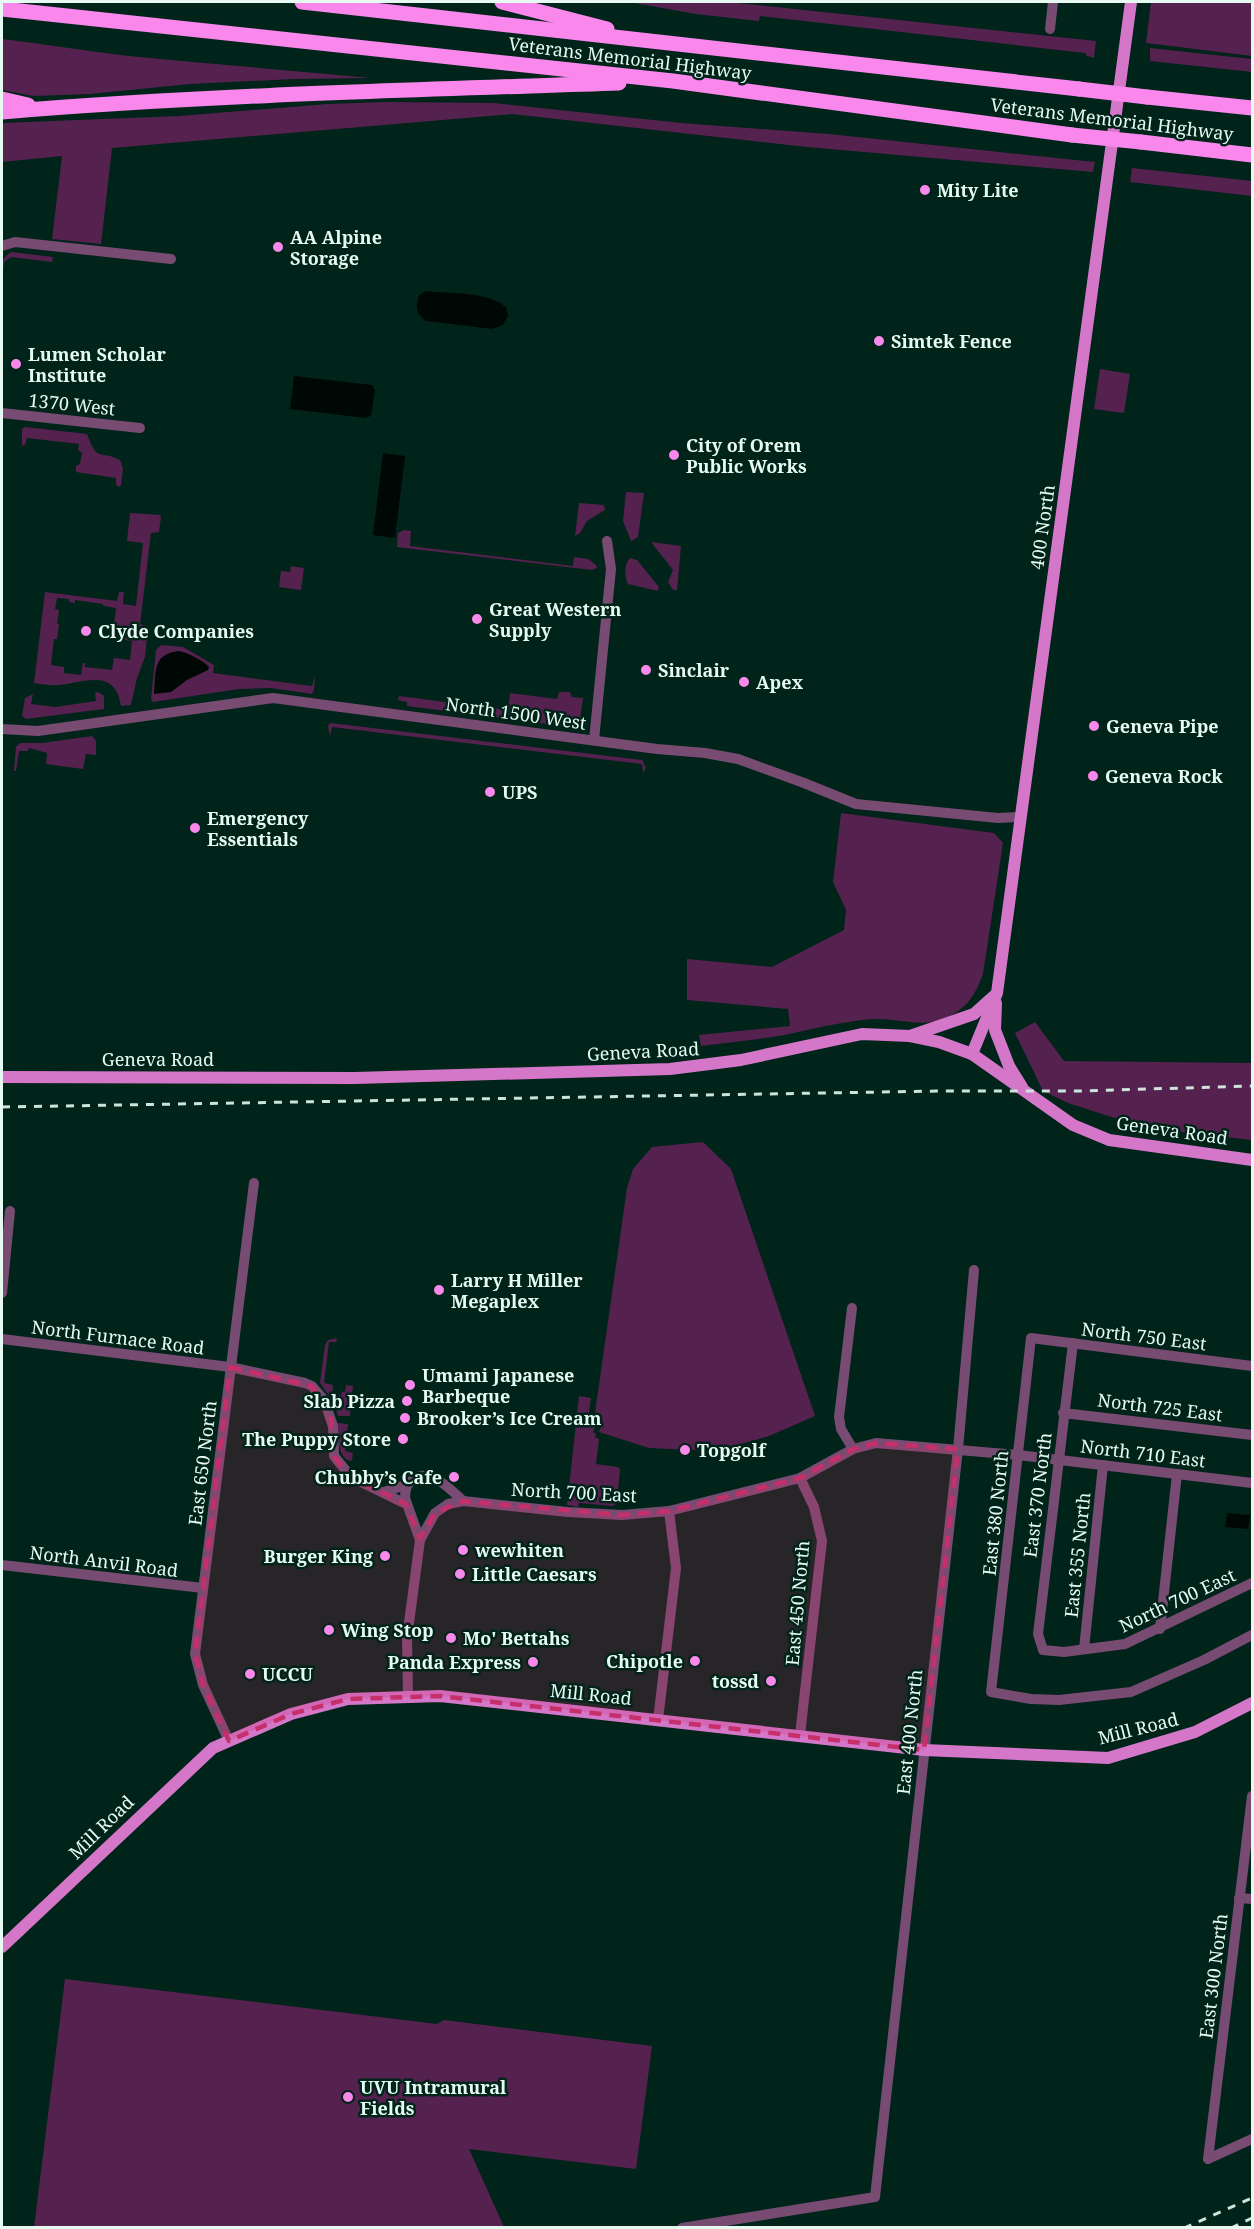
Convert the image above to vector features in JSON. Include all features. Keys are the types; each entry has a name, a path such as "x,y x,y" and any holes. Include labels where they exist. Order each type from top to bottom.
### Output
{"highway":[{"name":"Veterans Memorial Highway","path":"302,2 1252,108"},
{"path":"502,2 659,43"},
{"name":"Veterans Memorial Highway","path":"2,9 673,81 1072,135 1252,155"},
{"path":"2,112 86,105 362,91 673,81"},
{"path":"2,99 28,105 86,105"}],"main road":[{"name":"400 North","path":"972,1054 997,993 1131,2"},
{"path":"910,1036 974,1014 997,993"},
{"path":"997,993 995,1030 1009,1066 1024,1090"},
{"name":"Geneva Road","path":"2,1077 355,1078 670,1069 741,1060 862,1034 910,1036 939,1042 972,1054 1073,1125 1109,1140 1252,1160"},
{"name":"Mill Road","path":"2,1947 213,1748 291,1714 348,1699 440,1696 924,1750 1108,1758 1195,1732 1252,1703"}],"street":[{"path":"1050,29 1053,2"},
{"path":"2,246 15,242 171,259"},
{"name":"1370 West","path":"2,413 140,428"},
{"path":"594,740 611,568 607,541"},
{"name":"North 1500 West","path":"2,729 38,731 273,698 705,753 738,759 856,804 998,818 1020,817"},
{"name":"East 650 North","path":"229,1741 202,1685 195,1654 254,1183"},
{"path":"2,1293 10,1211"},
{"name":"East 400 North","path":"682,2228 875,2197 958,1449 974,1270"},
{"path":"852,1308 839,1417 841,1429 853,1449"},
{"name":"North 750 East","path":"1031,1338 1252,1366"},
{"name":"East 380 North","path":"1031,1338 991,1692 1031,1699 1059,1700 1131,1692 1204,1660 1252,1635"},
{"name":"North Furnace Road","path":"2,1339 231,1367"},
{"name":"East 370 North","path":"1043,1650 1038,1634 1072,1343"},
{"path":"231,1367 292,1379 312,1386 324,1400 331,1418 334,1456 351,1477 384,1491 387,1496 422,1516 448,1504 463,1501"},
{"name":"North 725 East","path":"1063,1413 1252,1435"},
{"name":"North 700 East","path":"463,1501 622,1515 669,1511 800,1478 853,1449 876,1443 958,1449"},
{"name":"North 710 East","path":"958,1449 1252,1483"},
{"name":"East 355 North","path":"1084,1648 1103,1465"},
{"path":"1160,1629 1177,1474"},
{"path":"384,1491 408,1484 418,1476 432,1477 463,1501"},
{"name":"East 450 North","path":"800,1478 814,1507 822,1540 800,1735"},
{"path":"408,1697 407,1638 420,1540 443,1504 444,1491 438,1480"},
{"path":"408,1484 405,1491 408,1507 420,1540"},
{"path":"658,1720 676,1568 669,1511"},
{"name":"North Anvil Road","path":"2,1566 203,1588"},
{"name":"North 700 East","path":"1043,1650 1064,1652 1125,1644 1252,1583"},
{"name":"East 300 North","path":"1252,1796 1208,2159 1252,2139"},
{"path":"1239,1898 1252,1899"}],"highlighted area":[{"path":"230,1367 312,1386 331,1418 334,1456 351,1477 406,1504 420,1538 435,1513 463,1501 622,1515 669,1511 800,1478 853,1449 876,1443 958,1449 924,1750 440,1696 348,1699 291,1714 229,1741 203,1685 195,1654"}],"shaded area":[{"path":"629,2 728,2 1096,41 1094,58 1085,53 760,16 759,21 696,14"},
{"path":"1151,2 1252,2 1252,56 1146,43"},
{"path":"2,39 129,56 371,78 190,84 90,94 33,96 2,90"},
{"path":"1150,48 1252,59 1252,72 1150,61"},
{"path":"493,103 681,123 829,134 1095,162 1093,172 807,147 512,114 112,148 101,244 52,239 62,156 2,162 2,123 179,116 328,104"},
{"path":"1132,168 1252,181 1252,196 1130,182"},
{"path":"11,252 53,257 52,262 11,257 4,262 2,281 3,261"},
{"path":"426,291 489,298 506,307 508,316 503,325 492,329 426,321 418,313 417,303 419,295"},
{"path":"1100,369 1130,374 1124,413 1094,409"},
{"path":"294,376 372,385 375,390 371,416 365,418 290,409"},
{"path":"25,427 87,434 97,453 120,460 123,469 121,485 119,487 116,485 116,478 76,472 76,466 80,464 82,453 78,450 79,444 27,438 25,445 22,446 22,429"},
{"path":"383,453 405,456 395,538 373,535"},
{"path":"626,492 644,493 638,537 631,541 623,521"},
{"path":"579,503 604,505 605,510 587,521 580,533 575,536"},
{"path":"130,513 160,515 159,532 151,533 140,624 148,627 145,657 131,705 121,706 113,686 98,680 56,685 34,683 45,592 117,601 119,592 124,592 123,604 136,606 143,543 127,541","holes":["57,598 69,599 69,602 75,603 75,600 116,608 112,638 132,641 130,660 114,658 112,670 85,667 83,663 81,675 64,673 64,667 51,665 54,639 57,639 59,624 57,624 59,610 55,609"]},
{"path":"404,530 411,531 410,546 573,566 574,557 588,559 597,568 592,570 397,547 398,533"},
{"path":"651,542 681,546 677,590 673,590 668,582 673,570"},
{"path":"630,558 637,560 659,587 658,591 628,584 625,571"},
{"path":"291,566 304,568 301,590 279,587 281,571 290,572"},
{"path":"161,645 183,647 214,665 213,673 312,686 315,676 314,690 312,694 271,688 239,689 153,702 151,699 156,650"},
{"path":"179,651 203,662 209,667 208,670 187,680 171,692 154,694 157,665 164,656"},
{"path":"98,692 104,696 104,709 26,719 22,716 25,698 33,694 31,704 55,707 96,701 95,693"},
{"path":"559,692 570,692 572,697 583,698 580,719 571,727 407,706 407,702 398,700 399,696 508,710 510,693 557,699"},
{"path":"330,723 642,760 646,768 643,773 642,764 332,727 330,736 328,726"},
{"path":"92,736 96,741 96,755 86,754 83,769 46,764 47,753 29,748 28,751 19,751 16,771 14,771 16,747 20,743 42,743"},
{"path":"841,813 994,833 1003,843 983,974 973,996 957,1012 935,1022 862,1020 779,1036 701,1046 699,1035 790,1026 788,1009 687,1000 687,959 772,967 844,930 846,910 833,882"},
{"path":"1035,1022 1064,1061 1252,1063 1252,1140 1146,1128 1068,1103 1043,1091 1015,1033"},
{"name":"Topgolf","path":"703,1142 731,1169 815,1416 769,1436 716,1451 649,1448 599,1432 602,1424 594,1420 627,1188 633,1169 652,1147"},
{"path":"337,1338 336,1342 329,1342 324,1383 333,1385 332,1394 341,1395 345,1392 346,1385 353,1386 350,1416 338,1416 334,1403 320,1383 325,1345 328,1340"},
{"path":"579,1396 591,1398 588,1420 597,1423 593,1432 599,1439 596,1464 620,1469 617,1503 613,1506 579,1503 578,1507 567,1505"},
{"path":"338,1423 348,1424 345,1451 353,1453 352,1460 349,1461 340,1450"},
{"path":"1227,1513 1250,1515 1248,1529 1225,1527"},
{"name":"UVU Intramural Fields","path":"65,1979 437,2024 444,2020 652,2046 636,2169 469,2149 504,2227 34,2227"}],"railway":[{"path":"2,1107 941,1091 1080,1091 1252,1086"},
{"path":"1184,2228 1252,2198"},
{"path":"1231,2228 1252,2218"}],"place":[{"name":"Mity Lite","path":"925,190"},
{"name":"AA Alpine Storage","path":"278,247"},
{"name":"Simtek Fence","path":"879,341"},
{"name":"Lumen Scholar Institute","path":"16,364"},
{"name":"City of Orem Public Works","path":"674,455"},
{"name":"Great Western Supply","path":"477,619"},
{"name":"Clyde Companies","path":"86,631"},
{"name":"Sinclair","path":"646,670"},
{"name":"Apex","path":"744,682"},
{"name":"Geneva Pipe","path":"1094,726"},
{"name":"Geneva Rock","path":"1093,776"},
{"name":"UPS","path":"490,792"},
{"name":"Emergency Essentials","path":"195,828"},
{"name":"Larry H Miller Megaplex","path":"439,1290"},
{"name":"Umami Japanese Barbeque","path":"410,1385"},
{"name":"Slab Pizza","path":"407,1401"},
{"name":"Brooker’s Ice Cream","path":"405,1418"},
{"name":"The Puppy Store","path":"403,1439"},
{"name":"Topgolf","path":"685,1450"},
{"name":"Chubby’s Cafe","path":"454,1477"},
{"name":"wewhiten","path":"463,1550"},
{"name":"Burger King","path":"385,1556"},
{"name":"Little Caesars","path":"460,1574"},
{"name":"Wing Stop","path":"329,1630"},
{"name":"Mo' Bettahs","path":"451,1638"},
{"name":"Chipotle","path":"695,1661"},
{"name":"Panda Express","path":"533,1662"},
{"name":"UCCU","path":"250,1674"},
{"name":"tossd","path":"771,1681"},
{"name":"UVU Intramural Fields","path":"348,2097"}]}
